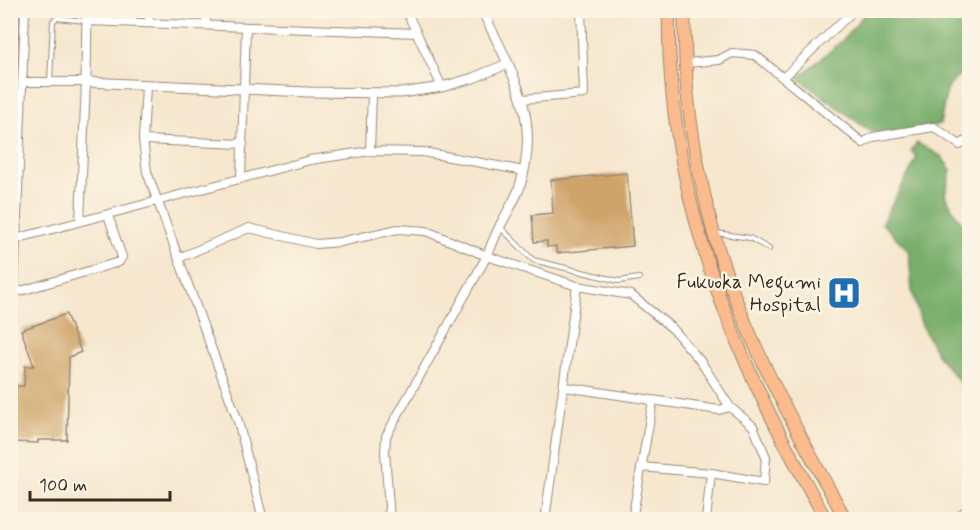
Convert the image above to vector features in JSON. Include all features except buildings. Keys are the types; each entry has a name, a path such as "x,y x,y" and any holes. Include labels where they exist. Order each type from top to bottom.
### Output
{"highway":[{"path":"669,10 671,88 677,143 705,258 733,332 764,402 826,519"},
{"path":"684,10 687,86 694,141 714,232 748,329 800,436 846,519"}],"street":[{"path":"25,10 14,293 119,262 122,257 108,215"},
{"path":"80,222 87,10"},
{"path":"149,10 149,23"},
{"path":"206,10 206,26"},
{"path":"406,10 442,87"},
{"path":"523,99 584,94 581,10"},
{"path":"784,77 854,10"},
{"path":"390,519 386,436 487,256 518,192 524,171 528,144 523,99 485,12"},
{"path":"87,21 417,33"},
{"path":"241,179 246,27"},
{"path":"686,63 719,60 732,53 755,55 863,143 873,137 934,127 960,145 969,138"},
{"path":"22,82 86,82 372,94 401,93 442,87 507,64"},
{"path":"146,86 144,140 147,172 238,421 263,519"},
{"path":"370,151 372,94"},
{"path":"144,140 243,144"},
{"path":"15,239 310,160 370,151 423,152 524,171"},
{"path":"179,258 249,228 316,244 340,242 398,229 412,229 426,231 487,256 577,286 631,295 673,329 694,353 730,407 753,426 766,457 764,482 711,473 641,467"},
{"path":"545,519 565,387 577,286"},
{"path":"565,387 719,410 730,407"},
{"path":"632,519 653,401"},
{"path":"706,519 711,473"}],"lane":[{"path":"50,82 53,21 57,18 87,21"},
{"path":"500,227 533,260 620,280 639,278"},
{"path":"714,232 750,238 769,249"},
{"path":"952,519 969,504"}],"green space":[{"path":"867,11 969,11 969,63 947,89 940,124 893,134 871,132 798,78 843,40"},
{"path":"917,143 941,156 951,170 945,195 956,215 969,231 969,389 964,387 939,357 922,327 912,291 909,251 882,223 917,157 911,151"}],"place":[{"name":"Fukuoka Megumi Hospital","path":"844,293"}]}
